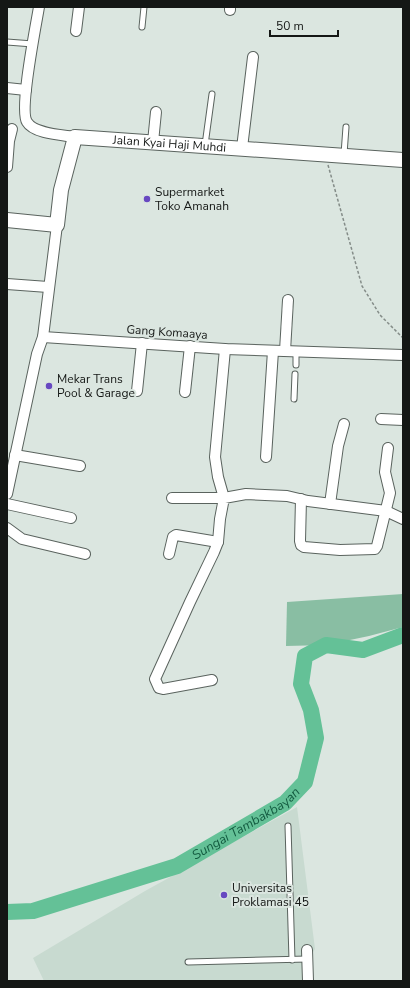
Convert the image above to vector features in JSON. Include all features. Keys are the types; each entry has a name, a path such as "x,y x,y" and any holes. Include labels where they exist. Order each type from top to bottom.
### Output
{"street":[{"path":"7,494 37,354 43,337 61,190 75,137 43,132 33,128 27,123 25,117 24,108 26,90 39,7"},
{"path":"76,31 79,7"},
{"path":"242,148 253,57"},
{"path":"7,88 26,90"},
{"path":"153,142 156,112"},
{"path":"7,166 10,129 27,123"},
{"name":"Jalan Kyai Haji Muhdi","path":"75,137 403,160"},
{"path":"7,220 57,225"},
{"path":"7,284 48,287"},
{"path":"284,351 288,300"},
{"name":"Gang Komaaya","path":"43,337 225,349 403,355"},
{"path":"137,391 142,343"},
{"path":"185,392 190,346"},
{"path":"212,680 163,689 159,688 155,679 218,542 224,498 218,478 215,457 225,349"},
{"path":"266,457 273,351"},
{"path":"381,419 403,420"},
{"path":"330,504 338,446 344,424"},
{"path":"301,499 301,545 304,547 340,550 375,549 390,493 385,472 388,448"},
{"path":"15,455 80,466"},
{"path":"172,498 224,498 246,494 286,496 330,504 386,511 403,519"},
{"path":"7,504 71,518"},
{"path":"7,528 22,539 85,554"},
{"path":"170,554 173,537 176,535 218,542"},
{"path":"308,954 308,981"}],"lane":[{"path":"142,27 144,7"},
{"path":"7,42 33,44"},
{"path":"205,146 212,94"},
{"path":"344,156 346,127"},
{"path":"296,352 296,364"},
{"path":"294,400 295,374"},
{"path":"288,826 292,960"},
{"path":"188,962 292,960 308,954"}],"path":[{"path":"325,154 362,286 380,315 403,338"}],"shaded area":[{"name":"Universitas Proklamasi 45","path":"297,807 315,949 310,957 312,981 44,981 33,958 145,891"}],"green space":[{"path":"403,594 403,627 326,645 286,646 287,602"}],"waterway":[{"name":"Sungai Tambakbayan","path":"7,912 33,911 177,866 285,803 305,782 316,738 311,710 301,684 305,656 326,645 363,650 403,635"}],"place":[{"name":"Supermarket Toko Amanah","path":"147,199"},
{"name":"Mekar Trans Pool & Garage","path":"49,386"},
{"name":"Universitas Proklamasi 45","path":"224,895"}]}
